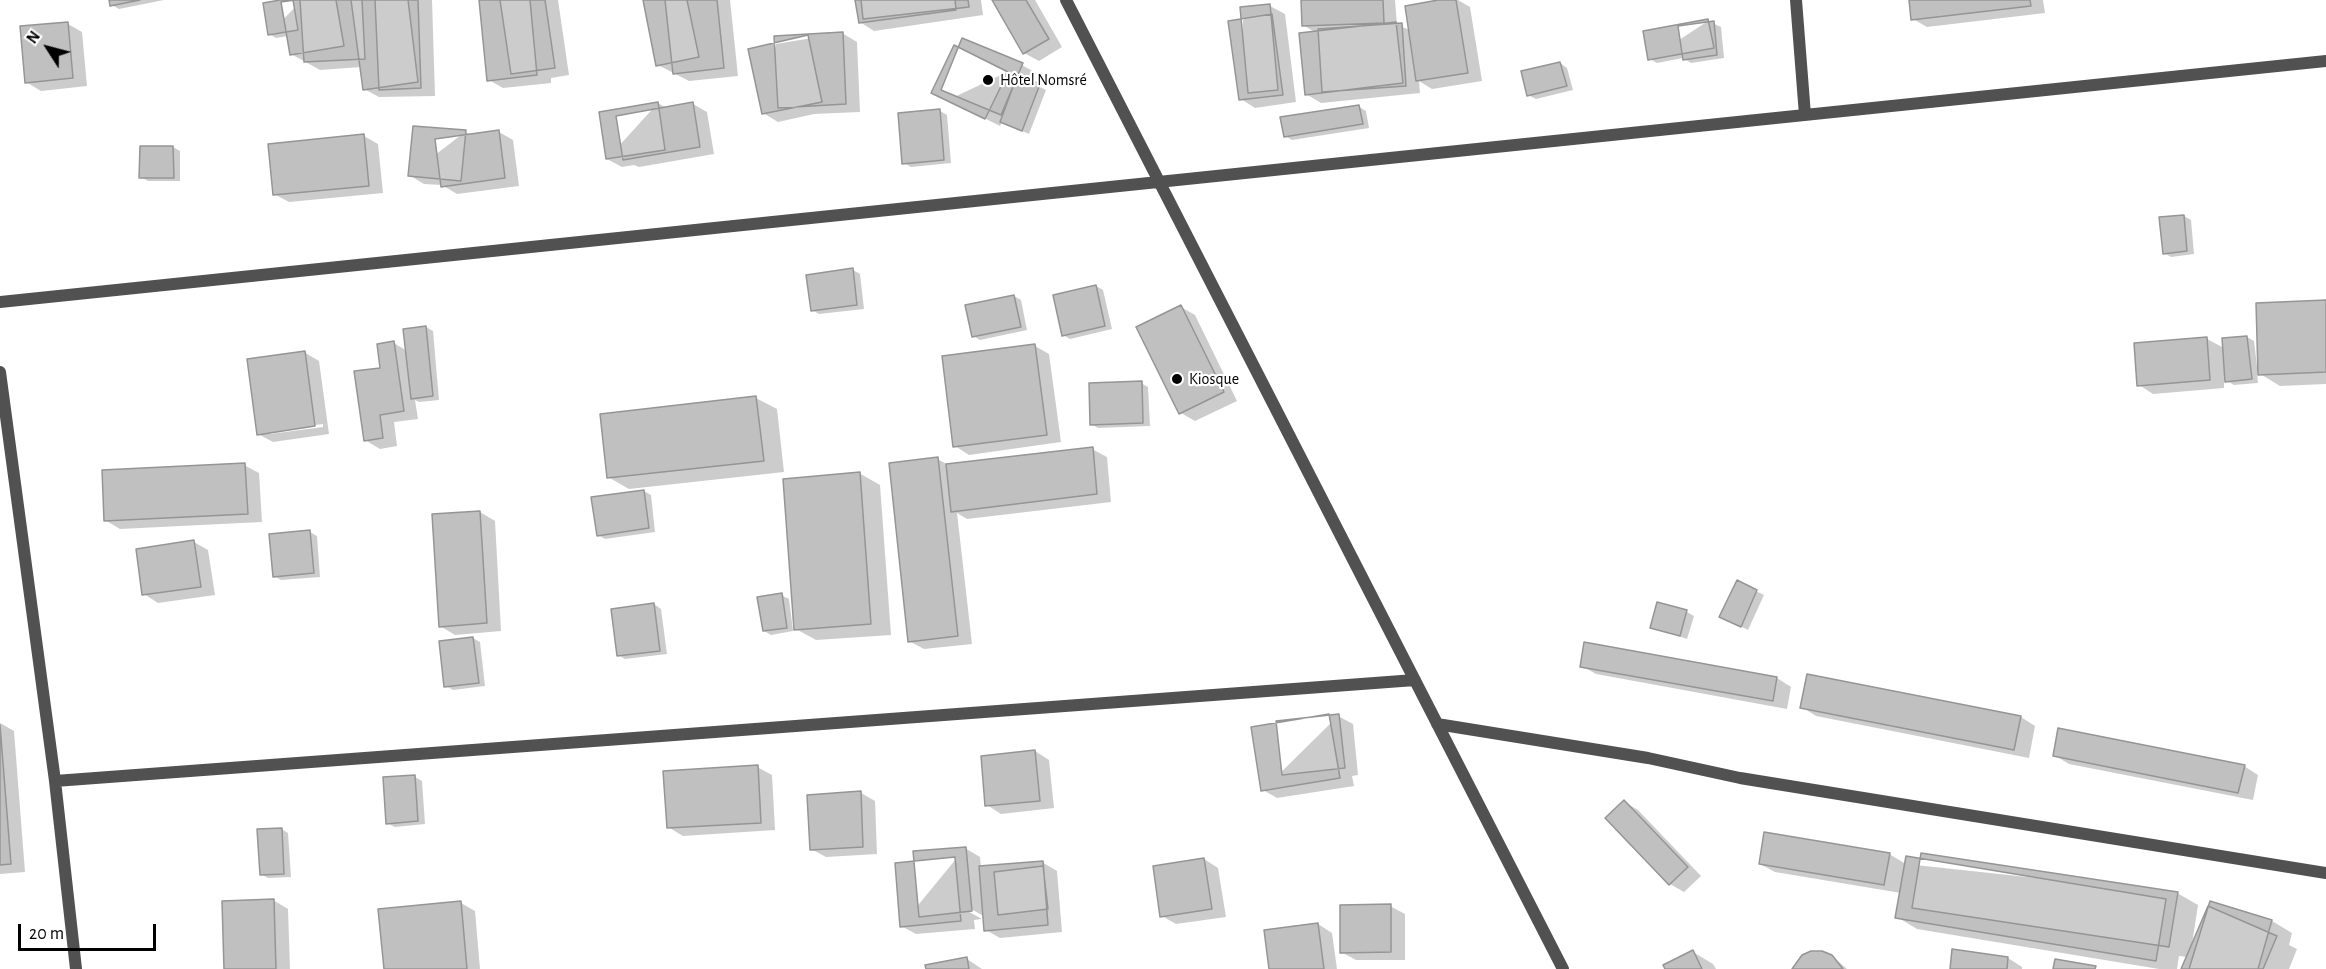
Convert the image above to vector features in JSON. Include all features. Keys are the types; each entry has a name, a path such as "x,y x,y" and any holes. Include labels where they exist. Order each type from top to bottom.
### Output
{"street":[{"path":"1066,0 1563,969"},
{"path":"1796,0 1805,115"},
{"path":"0,302 2326,61"},
{"path":"0,372 54,781 76,969"},
{"path":"54,781 1415,680"},
{"path":"1437,724 1648,758 1740,778 2326,873"}],"building":[{"path":"109,0 140,0 110,6"},
{"path":"293,0 298,30 268,35 263,3"},
{"path":"300,0 362,0 365,59 304,62"},
{"path":"336,0 344,46 290,55 281,2"},
{"path":"351,0 408,0 418,82 363,90"},
{"path":"375,0 418,0 421,88 379,90"},
{"path":"479,0 530,0 537,75 487,81"},
{"path":"500,0 545,0 555,68 511,74"},
{"path":"643,0 687,0 699,57 656,66"},
{"path":"665,0 717,0 724,68 673,74"},
{"path":"855,0 955,0 956,10 859,23"},
{"path":"861,0 968,0 969,7 863,19"},
{"path":"992,0 1026,0 1049,39 1023,54"},
{"path":"1301,0 1383,0 1384,23 1302,26"},
{"path":"1438,0 1456,0 1468,73 1416,81 1405,6"},
{"path":"1909,0 2030,0 2031,6 1911,20"},
{"path":"1270,4 1278,90 1248,93 1240,7"},
{"path":"1272,14 1283,95 1239,100 1228,21"},
{"path":"1708,19 1714,48 1648,60 1643,31"},
{"path":"1714,21 1717,55 1683,60 1678,26"},
{"path":"68,22 73,78 25,83 20,26"},
{"path":"1396,22 1403,83 1305,95 1299,33"},
{"path":"1402,23 1406,86 1322,92 1318,29"},
{"path":"843,32 846,104 778,108 774,36"},
{"path":"808,35 822,102 762,114 748,49"},
{"path":"962,38 1023,63 1001,115 941,90"},
{"path":"954,45 1008,72 985,119 931,93"},
{"path":"1560,62 1567,86 1527,96 1521,71"},
{"path":"1017,76 1040,84 1022,131 1000,122"},
{"path":"658,102 665,150 606,159 599,112"},
{"path":"693,102 700,147 623,160 616,116"},
{"path":"1359,105 1363,124 1284,137 1280,117"},
{"path":"940,109 944,160 902,164 898,113"},
{"path":"413,126 466,130 461,181 408,176"},
{"path":"499,130 505,178 441,187 435,139"},
{"path":"364,134 369,186 273,195 268,144"},
{"path":"140,146 173,146 174,178 139,178"},
{"path":"2184,215 2187,251 2163,254 2159,217"},
{"path":"853,268 857,305 811,311 806,275"},
{"path":"1096,285 1105,326 1062,336 1053,295"},
{"path":"1014,295 1021,327 972,337 965,305"},
{"path":"2326,300 2326,372 2258,375 2256,303"},
{"path":"1181,305 1224,392 1179,414 1136,327"},
{"path":"426,326 433,396 411,399 403,329"},
{"path":"2247,336 2252,379 2225,382 2222,338"},
{"path":"2207,337 2210,380 2137,386 2134,343"},
{"path":"394,341 404,411 380,415 383,438 364,441 354,371 380,368 377,344"},
{"path":"1035,344 1047,435 953,447 942,356"},
{"path":"305,351 315,426 257,435 247,359"},
{"path":"1142,381 1143,423 1090,425 1089,383"},
{"path":"756,396 764,461 607,478 600,414"},
{"path":"1093,447 1097,494 951,512 946,464"},
{"path":"938,457 958,636 908,642 889,463"},
{"path":"245,463 248,514 104,521 102,470"},
{"path":"860,472 871,624 794,630 783,479"},
{"path":"644,490 649,528 597,536 591,497"},
{"path":"480,511 487,623 439,627 432,514"},
{"path":"310,530 314,573 273,577 269,534"},
{"path":"194,540 201,587 142,595 136,549"},
{"path":"1737,580 1757,590 1741,627 1719,617"},
{"path":"782,593 787,628 763,631 757,597"},
{"path":"1657,602 1687,610 1680,636 1650,628"},
{"path":"654,603 660,651 617,656 611,609"},
{"path":"473,637 479,683 444,687 439,641"},
{"path":"1584,642 1777,677 1773,701 1580,667"},
{"path":"1807,674 2021,716 2014,750 1800,708"},
{"path":"1329,714 1340,778 1261,791 1251,727"},
{"path":"1339,714 1345,768 1282,775 1276,721"},
{"path":"0,725 11,864 0,865"},
{"path":"2058,728 2245,765 2238,793 2053,756"},
{"path":"1035,750 1040,801 985,806 981,756"},
{"path":"758,765 761,823 667,828 663,771"},
{"path":"415,775 418,821 386,824 383,777"},
{"path":"861,791 863,847 810,850 807,795"},
{"path":"1624,800 1688,867 1669,885 1605,818"},
{"path":"282,828 284,874 260,875 257,829"},
{"path":"1764,832 1890,853 1884,885 1759,864"},
{"path":"966,847 972,911 919,917 913,851"},
{"path":"1921,853 2178,892 2169,947 1912,908"},
{"path":"1906,856 2166,899 2156,961 1895,918"},
{"path":"955,857 961,921 900,927 895,863"},
{"path":"1204,858 1212,909 1160,917 1153,866"},
{"path":"1043,861 1048,925 984,931 979,866"},
{"path":"1043,866 1048,909 998,915 994,872"},
{"path":"274,899 276,969 224,969 222,901"},
{"path":"461,901 467,969 384,969 378,909"},
{"path":"2210,901 2272,920 2258,969 2189,969"},
{"path":"1391,904 1391,952 1340,953 1340,905"},
{"path":"2208,906 2277,936 2263,969 2181,969"},
{"path":"1318,923 1324,969 1269,969 1264,930"},
{"path":"1952,949 2008,957 2007,969 1950,969"},
{"path":"1693,950 1702,969 1665,969 1663,965"},
{"path":"1811,951 1822,951 1832,955 1843,969 1792,969 1802,955"},
{"path":"967,957 969,969 926,969 925,965"},
{"path":"2055,959 2096,966 2095,969 2053,969"}],"place":[{"name":"Hôtel Nomsré","path":"988,80"},
{"name":"Kiosque","path":"1177,379"}]}
